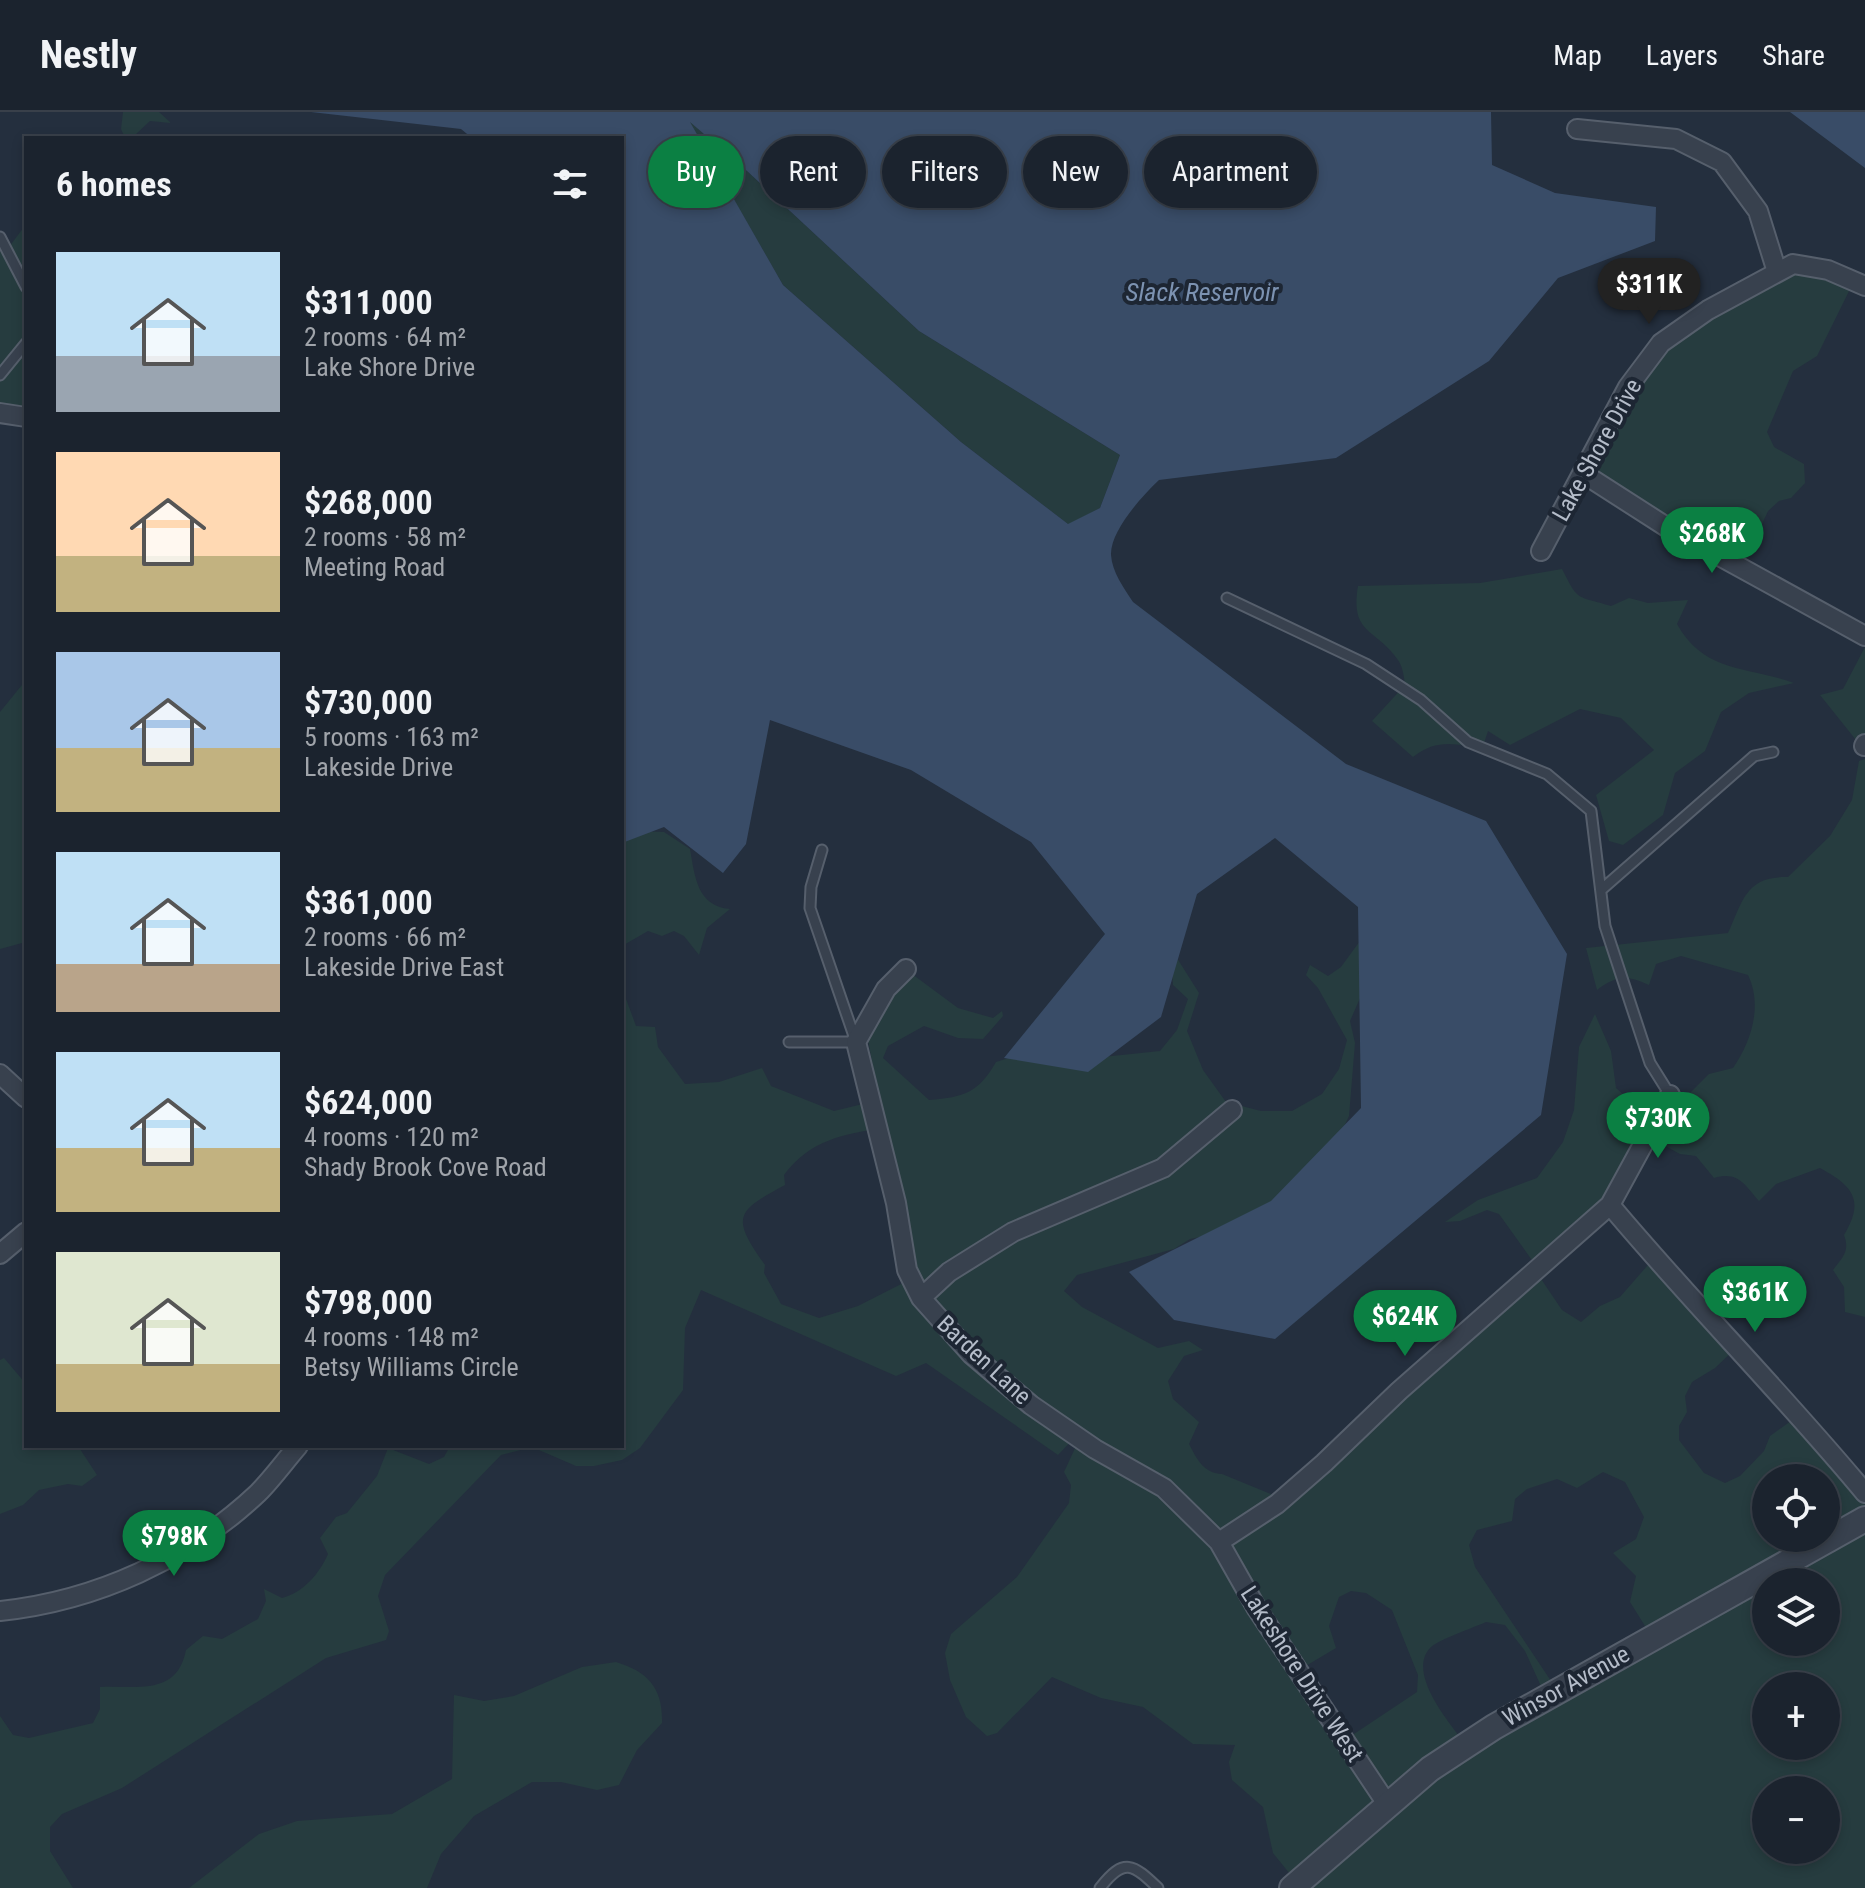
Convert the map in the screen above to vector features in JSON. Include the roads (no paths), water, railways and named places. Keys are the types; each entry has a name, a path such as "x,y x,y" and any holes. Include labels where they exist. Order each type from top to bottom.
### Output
{"street":[{"path":"1577,129 1676,139 1722,162 1758,211 1777,272"},
{"name":"Lake Shore Drive","path":"1541,551 1628,387 1661,343 1708,310 1793,264 1828,270 1865,286"},
{"path":"0,413 24,417"},
{"path":"1584,474 1665,526 1865,636"},
{"path":"856,1042 886,989 906,969"},
{"name":"Barden Lane","path":"856,1042 896,1203 907,1270 921,1298 971,1354 1031,1405 1095,1449 1164,1488 1219,1542"},
{"path":"0,1074 24,1096"},
{"path":"1219,1542 1277,1504 1313,1474 1529,1273 1610,1205 1670,1095"},
{"path":"921,1298 949,1272 1013,1232 1163,1168 1232,1110"},
{"path":"1610,1205 1798,1413 1865,1493"},
{"path":"0,1254 24,1234"},
{"path":"0,1611 59,1601 115,1584 172,1556 214,1530 259,1491 296,1448"},
{"name":"Winsor Avenue","path":"1292,1888 1430,1769 1494,1727 1865,1519"},
{"name":"Lakeshore Drive West","path":"1219,1542 1265,1622 1387,1804"}],"lane":[{"path":"0,237 24,283"},
{"path":"0,375 24,345"},
{"path":"1227,598 1366,664 1421,700 1468,742 1547,774 1591,811 1605,926 1650,1063 1670,1095"},
{"path":"1601,890 1754,756 1773,752"},
{"path":"789,1042 856,1042 810,908 811,887 822,850"},
{"path":"1100,1888 1113,1871 1125,1867 1137,1868 1158,1888"}],"water":[{"name":"Slack Reservoir","path":"311,112 1491,112 1492,165 1555,193 1656,207 1655,241 1558,278 1489,361 1336,458 1159,480 1129,514 1112,546 1114,568 1133,602 1346,764 1486,821 1567,954 1541,1115 1275,1339 1174,1320 1129,1272 1271,1201 1361,1108 1358,907 1275,838 1197,894 1161,1017 1088,1072 1004,1058 1105,934 1031,842 911,770 770,720 746,844 723,873 664,827 624,842 624,136 470,136 461,129","holes":["690,122 706,136 744,136 744,168 760,183 760,136 866,136 866,208 787,208 919,331 1120,455 1100,508 1068,524 961,442 783,285 739,208 648,208 648,136 698,136"]},
{"path":"1790,112 1865,112 1865,168"}]}
